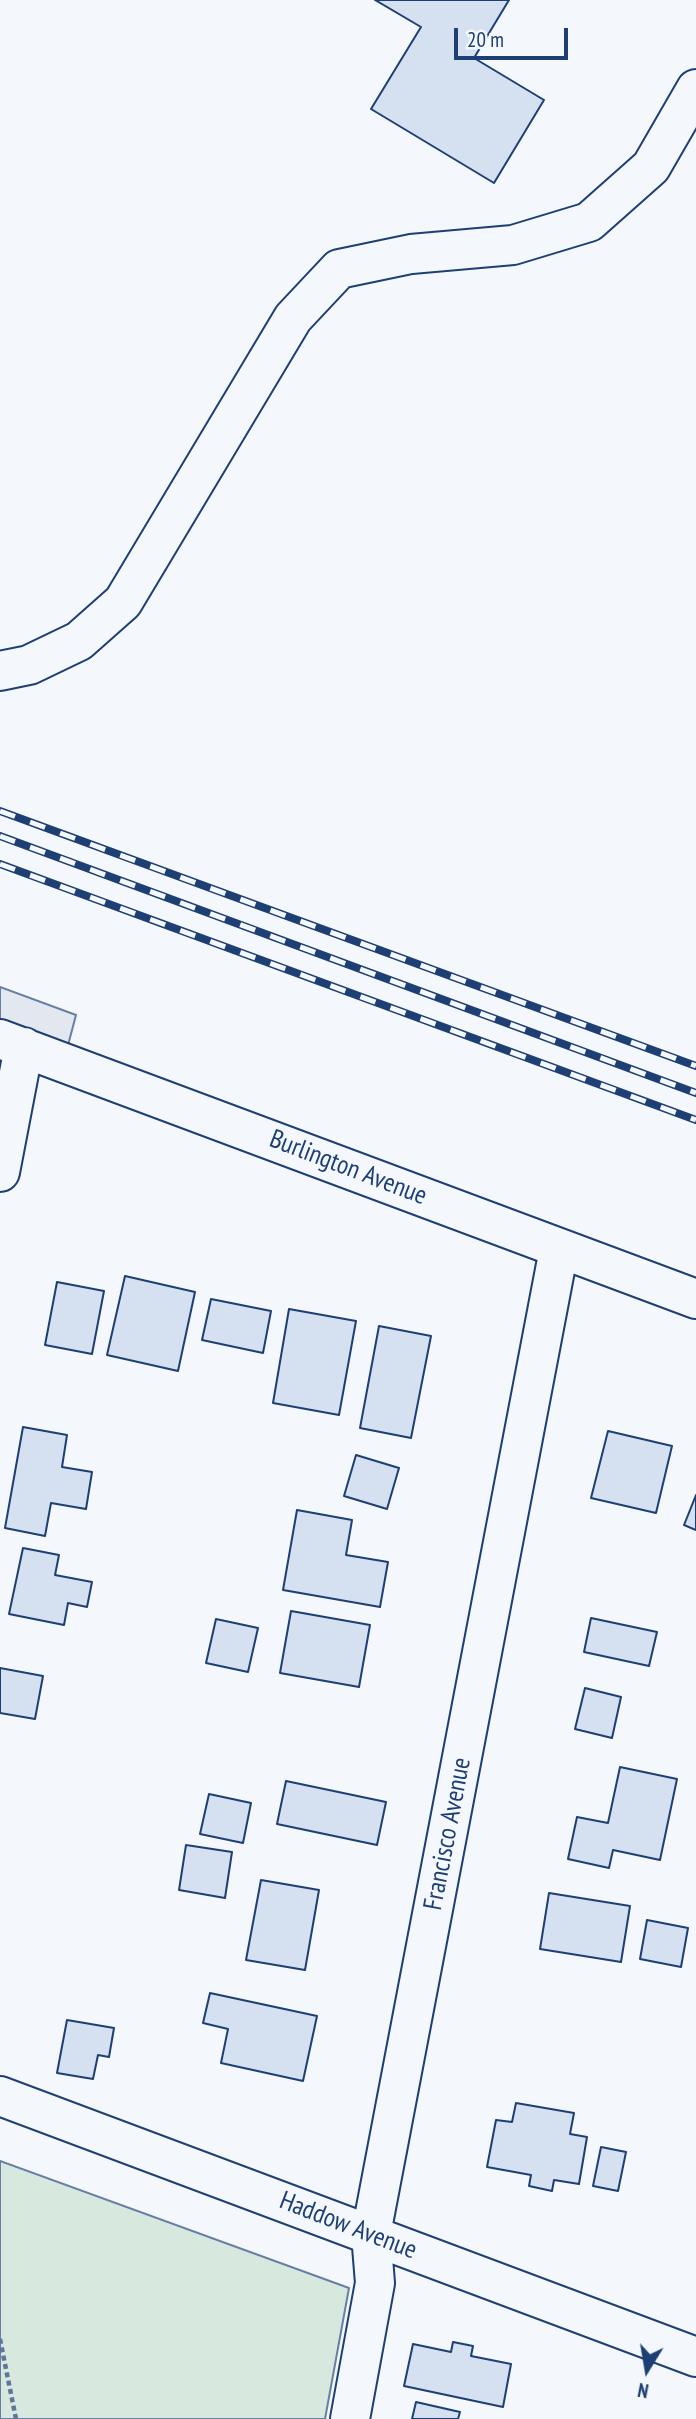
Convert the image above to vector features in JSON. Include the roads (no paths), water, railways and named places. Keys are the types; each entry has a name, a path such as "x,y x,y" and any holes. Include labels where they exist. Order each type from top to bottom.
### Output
{"street":[{"path":"0,671 29,665 79,641 123,602 293,318 339,269 411,254 513,245 589,222 651,167 696,89"},
{"path":"0,1172 12,1043"},
{"name":"Burlington Avenue","path":"12,1043 696,1299"},
{"name":"Francisco Avenue","path":"351,2419 375,2283 371,2234 559,1249"},
{"name":"Haddow Avenue","path":"0,2096 696,2357"}],"railway":[{"path":"0,811 696,1066"},
{"path":"0,836 696,1093"},
{"path":"0,864 696,1120"}]}
